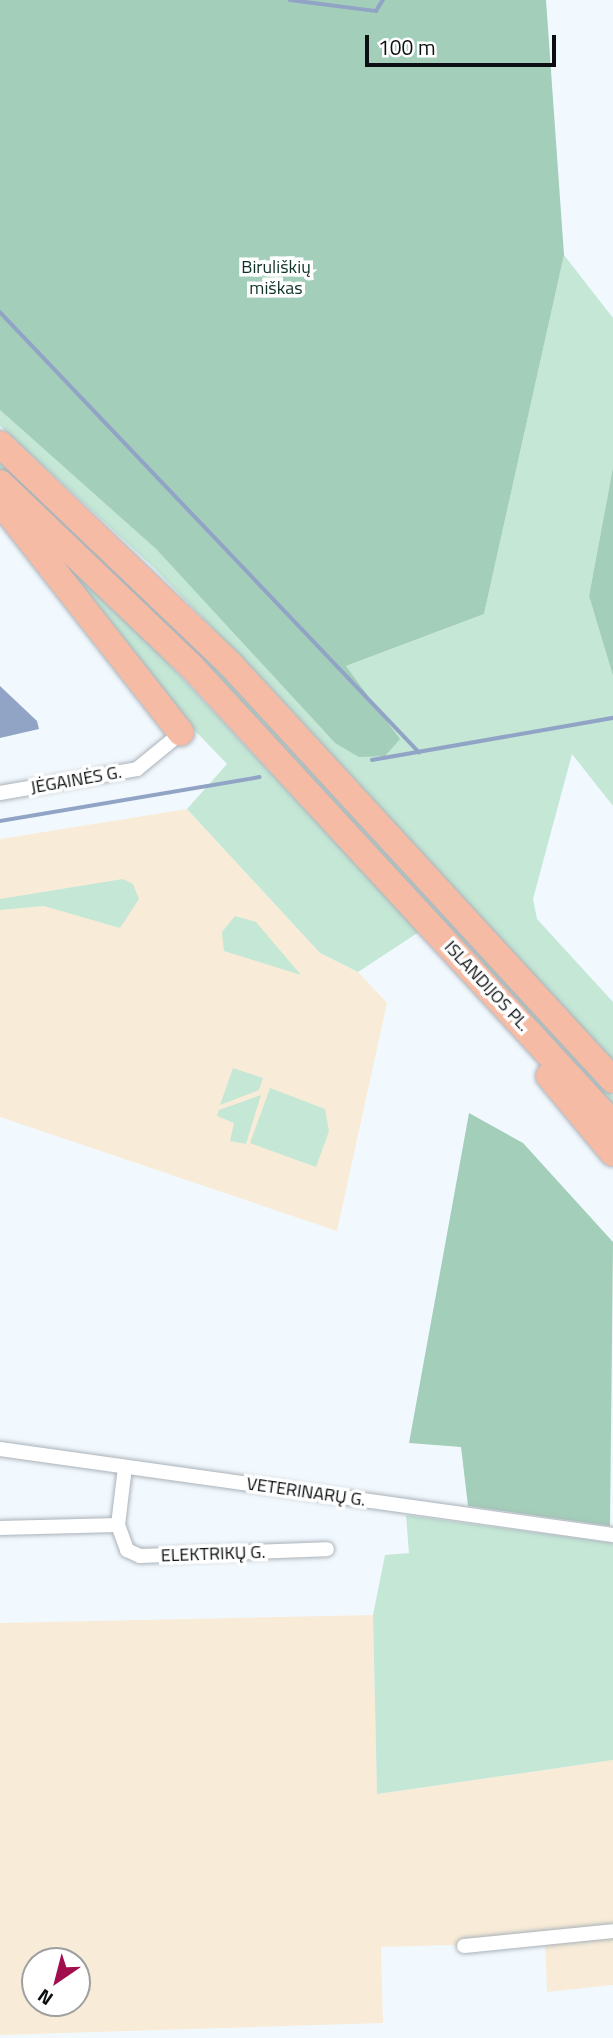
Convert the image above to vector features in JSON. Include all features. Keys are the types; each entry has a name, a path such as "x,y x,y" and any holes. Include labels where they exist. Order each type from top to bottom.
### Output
{"highway":[{"name":"ISLANDIJOS PL.","path":"0,444 231,665 613,1080"},
{"name":"ISLANDIJOS PL.","path":"0,482 145,620 361,849 613,1124"},
{"path":"0,502 181,733"},
{"path":"450,946 613,1153"}],"street":[{"name":"JĖGAINĖS G.","path":"0,793 137,769 181,733"},
{"name":"VETERINARŲ G.","path":"0,1449 613,1535"},
{"path":"0,1528 118,1525 125,1467"},
{"name":"ELEKTRIKŲ G.","path":"118,1525 127,1550 140,1556 327,1549"},
{"path":"464,1945 613,1931"}],"shaded area":[{"path":"187,809 320,953 358,972 387,1003 337,1231 0,1117 0,839"},
{"path":"373,1615 377,1794 613,1760 613,1985 547,1992 545,1941 466,1953 454,1945 381,1947 383,2023 0,2035 0,1623"}],"green space":[{"name":"Biruliškių miškas","path":"0,0 546,0 564,255 484,614 346,666 400,739 385,756 359,757 335,743 156,549 0,410"},
{"path":"564,255 613,318 613,467 589,596 613,676 613,806 572,754 533,899 537,919 613,1002 613,1062 269,686 155,569 0,426 0,410 156,549 335,743 399,738 346,666 484,614"},
{"path":"0,455 148,592 554,1029 613,1096 613,1109 0,473"},
{"path":"613,467 613,676 589,596"},
{"path":"26,525 129,621 419,932 358,972 320,953 187,809 227,764 179,714"},
{"path":"123,879 133,884 139,899 120,928 44,906 0,910 0,899"},
{"path":"235,916 256,922 301,975 224,951 222,932"},
{"path":"233,1068 263,1078 259,1090 220,1105"},
{"path":"270,1088 325,1109 329,1131 316,1167 250,1143"},
{"path":"261,1095 246,1144 230,1141 234,1123 217,1116 219,1110"},
{"path":"469,1113 523,1143 613,1242 610,1526 468,1506 461,1447 409,1443"},
{"path":"406,1515 613,1543 613,1760 377,1794 373,1615 385,1555 409,1553"}],"water":[{"path":"0,686 37,721 39,729 0,738"}],"waterway":[{"path":"290,0 376,11 383,0"},
{"path":"0,312 419,752"},
{"path":"372,760 613,718"},
{"path":"0,821 259,777"}]}
